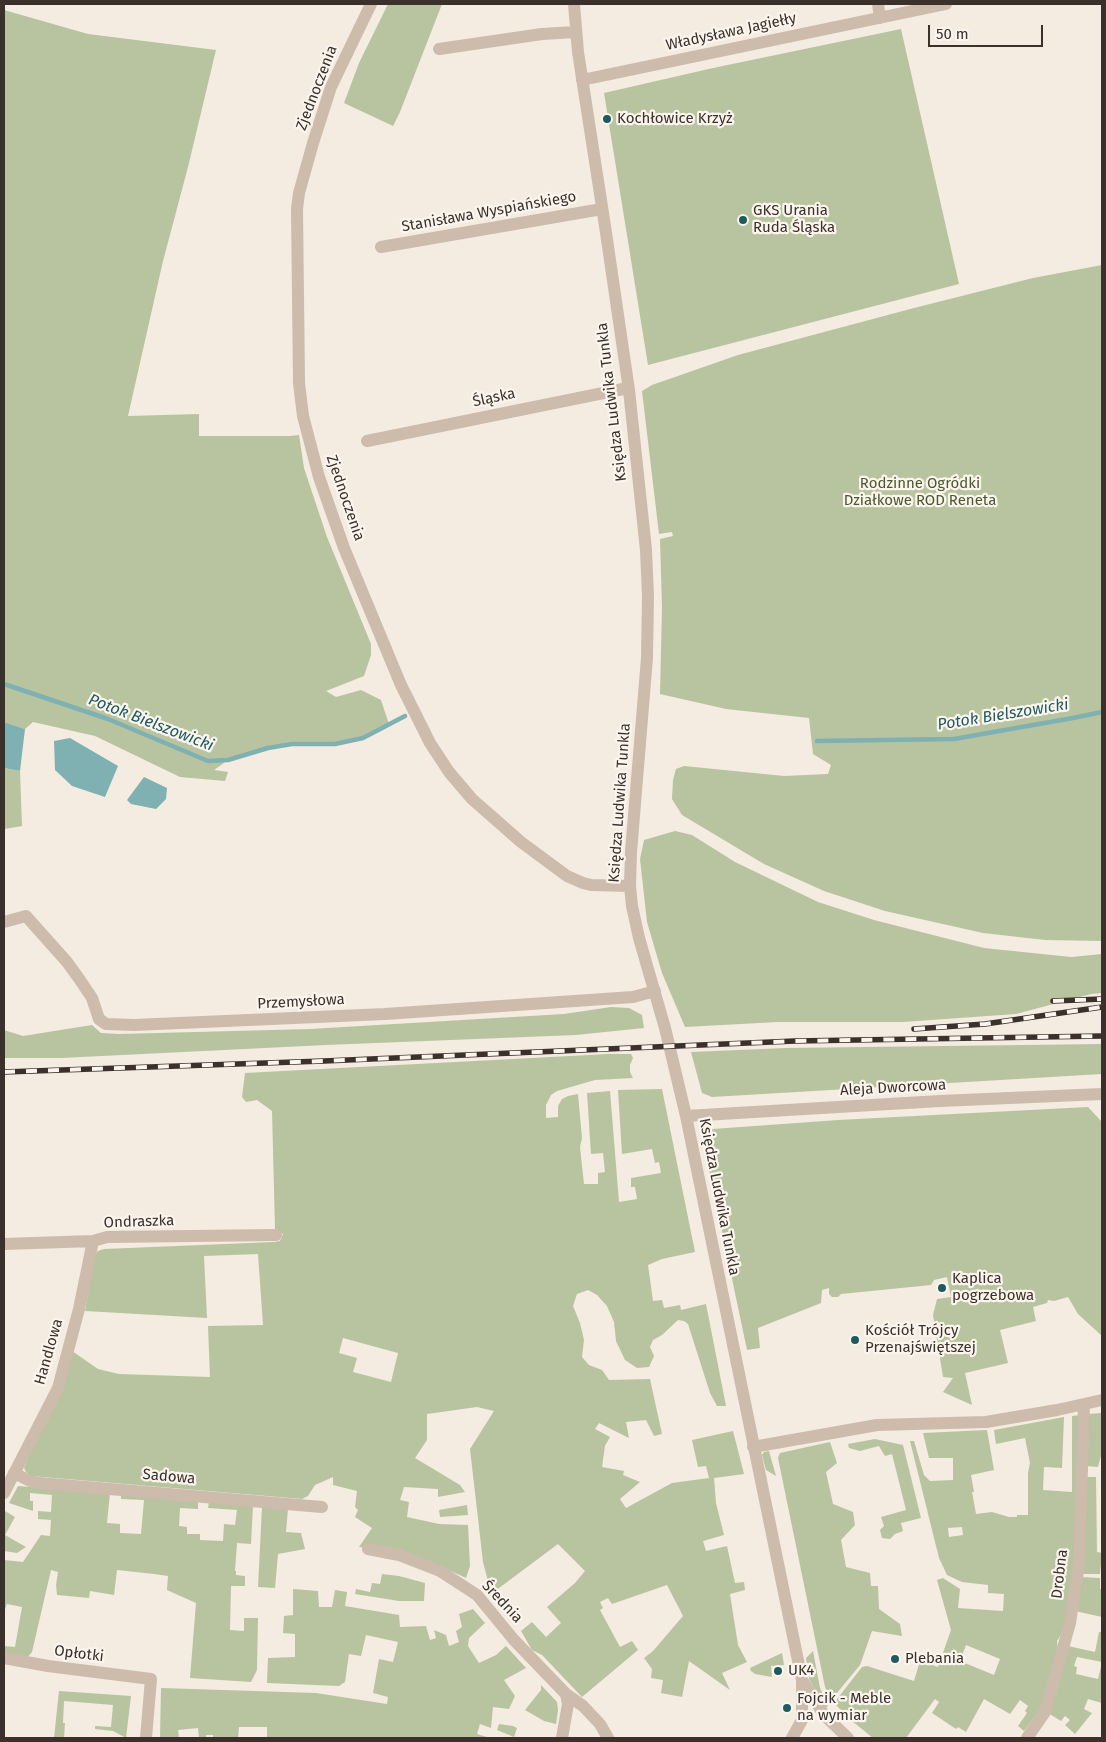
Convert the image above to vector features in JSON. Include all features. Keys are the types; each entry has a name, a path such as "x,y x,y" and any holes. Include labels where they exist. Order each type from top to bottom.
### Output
{"street":[{"name":"Zjednoczenia","path":"371,4 331,87 299,193 297,209 299,383 303,416 319,477 344,548 401,685 430,743 450,772 472,799 521,842 567,876 591,885 630,886"},
{"name":"Księdza Ludwika Tunkla","path":"574,4 575,32 628,388 646,550 648,596 647,658 631,852 630,886 635,921 668,1036 686,1116 802,1680 802,1720 792,1738"},
{"path":"878,4 880,18"},
{"name":"Władysława Jagiełły","path":"582,80 946,4"},
{"path":"439,49 542,34 575,32"},
{"name":"Stanisława Wyspiańskiego","path":"381,247 602,208"},
{"name":"Śląska","path":"367,440 628,388"},
{"name":"Przemysłowa","path":"4,922 26,916 67,962 92,998 99,1019 106,1024 134,1025 385,1014 633,997 654,991"},
{"name":"Aleja Dworcowa","path":"686,1116 940,1101 1102,1094"},
{"name":"Ondraszka","path":"4,1244 93,1241 107,1237 276,1235"},
{"name":"Handlowa","path":"4,1493 58,1388 93,1241"},
{"path":"753,1447 877,1425 986,1422 1102,1400"},
{"name":"Drobna","path":"1027,1738 1045,1712 1070,1623 1079,1564 1084,1404"},
{"name":"Sadowa","path":"14,1473 30,1482 39,1483 322,1507"},
{"name":"Średnia","path":"368,1549 399,1555 440,1572 477,1595 514,1640 566,1694 583,1706 600,1724 608,1738"},
{"name":"Opłotki","path":"4,1658 48,1666 151,1679 146,1738"},
{"name":"Księdza Ludwika Tunkla","path":"802,1680 824,1715 848,1738"},
{"path":"562,1738 568,1704 566,1694"}],"green space":[{"path":"388,4 442,4 393,126 344,103 359,63"},
{"path":"4,10 88,34 216,50 163,261 128,416 199,414 199,436 299,435 304,468 327,537 371,644 371,655 364,676 326,691 336,697 361,690 381,700 389,724 363,738 335,744 292,744 268,748 228,760 214,770 228,772 225,781 180,777 95,736 33,722 25,729 4,722"},
{"path":"901,29 959,284 648,365 604,93"},
{"name":"Rodzinne Ogródki Działkowe ROD Reneta","path":"1102,265 1102,941 1045,940 983,933 885,911 824,891 764,864 682,815 672,799 673,780 676,769 684,766 784,776 828,774 831,765 813,754 809,718 726,709 660,694 662,607 660,539 673,536 672,532 659,534 642,391 652,385 738,355 1033,278"},
{"path":"4,768 20,771 22,826 4,829"},
{"path":"675,831 692,835 735,862 818,902 874,920 984,948 1071,957 1102,954 1102,993 1091,994 1016,1014 903,1022 778,1022 685,1027 662,973 647,922 640,859 644,840"},
{"path":"611,1007 629,1008 642,1015 644,1028 576,1035 61,1058 4,1058 4,1030 23,1036 92,1025 101,1033 119,1034 310,1029 564,1014"},
{"path":"1102,1044 1102,1074 712,1097 702,1093 691,1052 786,1048"},
{"path":"631,1054 633,1058 630,1072 633,1078 595,1080 557,1091 551,1095 546,1105 546,1118 558,1117 558,1106 562,1099 578,1094 582,1138 580,1147 584,1184 598,1184 598,1173 605,1172 603,1153 591,1154 587,1093 610,1091 619,1202 637,1199 635,1187 631,1187 631,1178 661,1173 659,1162 655,1163 652,1149 622,1154 618,1090 662,1089 695,1252 662,1259 648,1265 653,1301 662,1300 664,1308 680,1305 681,1310 706,1304 726,1406 717,1406 710,1393 688,1324 684,1321 678,1320 662,1335 653,1340 650,1347 654,1356 649,1367 637,1368 625,1360 616,1341 614,1322 607,1306 597,1295 588,1290 577,1294 573,1306 584,1340 582,1357 589,1365 602,1370 609,1380 650,1379 662,1434 654,1436 646,1420 626,1422 629,1438 599,1423 595,1429 610,1437 605,1446 602,1467 624,1471 623,1475 640,1482 620,1499 626,1508 672,1483 709,1478 706,1466 698,1467 692,1440 733,1431 744,1474 714,1478 716,1503 724,1535 703,1541 706,1551 727,1546 735,1583 744,1582 745,1590 730,1594 738,1645 747,1662 722,1673 730,1690 689,1661 682,1697 661,1693 663,1680 651,1678 652,1669 644,1658 653,1651 683,1616 667,1585 612,1604 608,1598 600,1602 603,1608 600,1610 620,1647 632,1641 638,1650 582,1697 542,1655 532,1650 521,1631 532,1622 546,1637 561,1623 547,1607 575,1583 585,1571 558,1544 495,1591 488,1581 483,1562 470,1449 494,1411 477,1407 427,1414 427,1440 415,1458 460,1485 465,1492 438,1497 438,1489 404,1487 400,1500 409,1502 407,1517 439,1524 468,1525 470,1566 466,1578 442,1567 389,1549 359,1547 372,1528 355,1517 358,1510 355,1507 357,1491 333,1485 333,1477 315,1485 308,1496 302,1499 31,1476 26,1472 24,1468 72,1351 98,1369 119,1374 210,1377 208,1326 263,1325 258,1254 204,1256 207,1318 85,1311 94,1257 98,1251 104,1249 280,1241 283,1234 275,1229 272,1111 257,1100 246,1102 242,1097 245,1073","holes":["343,1338 398,1353 391,1382 353,1372 357,1358 339,1353"]},
{"path":"1088,1107 1102,1122 1102,1336 1078,1314 1068,1297 1054,1301 1048,1300 1047,1303 1033,1307 1036,1321 1000,1330 1008,1363 965,1373 972,1405 943,1392 953,1378 943,1377 933,1315 937,1299 951,1297 947,1277 934,1280 931,1285 841,1294 838,1297 832,1297 829,1294 829,1288 822,1290 821,1303 758,1328 760,1348 747,1350 704,1146 707,1131 838,1120"},
{"path":"1102,1413 1102,1452 1098,1467 1086,1466 1088,1414"},
{"path":"1081,1415 1075,1555 1064,1630 1057,1641 1058,1650 1042,1707 1024,1731 1018,1726 1027,1713 1025,1711 1028,1706 1020,1700 1010,1714 984,1699 966,1732 958,1727 956,1729 932,1713 939,1702 935,1699 906,1738 873,1738 834,1703 862,1667 867,1666 914,1681 920,1661 938,1667 951,1630 937,1580 943,1578 960,1589 958,1608 1003,1611 1004,1594 988,1593 988,1585 962,1582 947,1575 939,1558 910,1441 914,1441 924,1475 930,1481 953,1480 953,1458 929,1458 923,1433 987,1430 994,1470 971,1475 976,1514 992,1512 1009,1517 1017,1517 1017,1515 1028,1515 1028,1473 1030,1463 1025,1438 996,1444 994,1430 1064,1417 1062,1468 1044,1467 1043,1490 1072,1492 1072,1416","holes":["962,1527 963,1535 949,1537 948,1528","966,1645 1000,1659 994,1675 960,1661"]},
{"path":"875,1439 903,1445 921,1518 901,1523 903,1531 895,1534 890,1539 882,1538 880,1530 884,1526 881,1517 906,1510 892,1454 885,1456 879,1446 860,1451 849,1448 848,1444"},
{"path":"830,1442 837,1463 826,1472 833,1504 853,1512 855,1525 841,1540 846,1567 870,1573 871,1586 878,1586 879,1609 900,1624 902,1636 872,1631 860,1665 832,1699 825,1687 778,1458 780,1453"},
{"path":"769,1451 776,1476 766,1470 762,1455 764,1452"},
{"path":"1086,1477 1096,1477 1097,1552 1102,1553 1100,1574 1081,1574"},
{"path":"18,1486 110,1493 107,1523 120,1524 120,1533 141,1534 144,1500 121,1499 121,1494 198,1501 198,1509 180,1508 179,1526 187,1527 187,1534 200,1534 200,1540 223,1541 224,1524 235,1525 237,1510 208,1508 209,1502 253,1506 251,1544 237,1543 235,1571 236,1575 245,1576 245,1586 231,1586 230,1630 244,1631 244,1618 258,1618 257,1670 251,1682 190,1678 196,1603 167,1590 168,1576 154,1574 117,1570 114,1595 90,1591 89,1598 57,1595 58,1572 51,1570 32,1652 27,1658 4,1653 4,1646 15,1647 22,1607 7,1604 4,1612 4,1560 23,1562 41,1535 50,1536 51,1520 38,1519 38,1511 51,1512 52,1495 30,1493 30,1501 33,1501 33,1511 9,1503"},
{"path":"467,1505 468,1515 440,1517 439,1510"},
{"path":"262,1507 288,1509 286,1532 301,1533 305,1549 278,1554 275,1588 258,1587"},
{"path":"5,1511 15,1517 5,1535 26,1547 17,1553 4,1551"},
{"path":"382,1574 399,1576 425,1583 424,1601 399,1601 355,1594 356,1589 370,1592 372,1583 380,1584"},
{"path":"1081,1577 1100,1578 1102,1617 1075,1611"},
{"path":"293,1589 318,1591 319,1607 332,1607 335,1590 347,1592 345,1606 399,1615 400,1627 426,1626 430,1640 436,1638 434,1630 446,1635 449,1646 459,1642 456,1631 462,1627 459,1614 473,1609 485,1623 469,1638 468,1646 479,1663 496,1655 506,1646 526,1668 504,1680 515,1696 509,1709 493,1707 491,1728 480,1724 477,1734 490,1738 288,1738 267,1737 267,1727 239,1727 238,1738 213,1738 213,1735 206,1735 206,1738 199,1738 198,1728 178,1730 179,1738 160,1738 161,1688 316,1693 387,1704 388,1697 373,1693 379,1659 393,1662 398,1642 366,1635 361,1656 349,1654 345,1682 339,1686 267,1683 268,1658 295,1657 295,1634 283,1633 284,1616 293,1615"},
{"path":"1099,1632 1102,1632 1102,1662 1102,1703 1088,1699 1084,1709 1092,1713 1075,1734 1065,1725 1070,1720 1065,1716 1061,1721 1048,1713 1068,1646 1095,1652","holes":["1077,1657 1102,1662 1098,1679 1076,1674 1077,1667 1074,1666"]},
{"path":"813,1651 820,1688 828,1706 825,1708 809,1679 806,1658"},
{"path":"782,1653 784,1665 771,1666 772,1677 755,1674 751,1671 750,1668"},
{"path":"541,1685 557,1702 556,1724 544,1721 525,1710 541,1690"},
{"path":"59,1691 131,1696 126,1738 113,1731 95,1729 95,1726 111,1727 113,1705 64,1701 64,1738 54,1738"},
{"path":"499,1724 517,1728 514,1737 497,1730"}],"water":[{"path":"4,722 25,729 20,771 4,768"},
{"path":"70,738 118,766 105,797 72,786 55,770 54,741"},
{"path":"144,777 167,788 166,799 156,809 131,804 127,800"}],"waterway":[{"name":"Potok Bielszowicki","path":"4,684 108,719 208,761 228,760 268,748 292,744 335,744 363,738 405,716"},
{"name":"Potok Bielszowicki","path":"817,741 954,739 1102,712"}],"railway":[{"path":"1053,1001 1102,999"},
{"path":"914,1029 985,1024 1102,1007"},
{"path":"4,1072 324,1061 795,1041 1102,1036"}],"place":[{"name":"Kochłowice Krzyż","path":"607,119"},
{"name":"GKS Urania Ruda Śląska","path":"743,220"},
{"name":"Kaplica pogrzebowa","path":"942,1288"},
{"name":"Kościół Trójcy Przenajświętszej","path":"855,1340"},
{"name":"Plebania","path":"895,1659"},
{"name":"UK4","path":"778,1671"},
{"name":"Fojcik - Meble na wymiar","path":"787,1708"}]}
